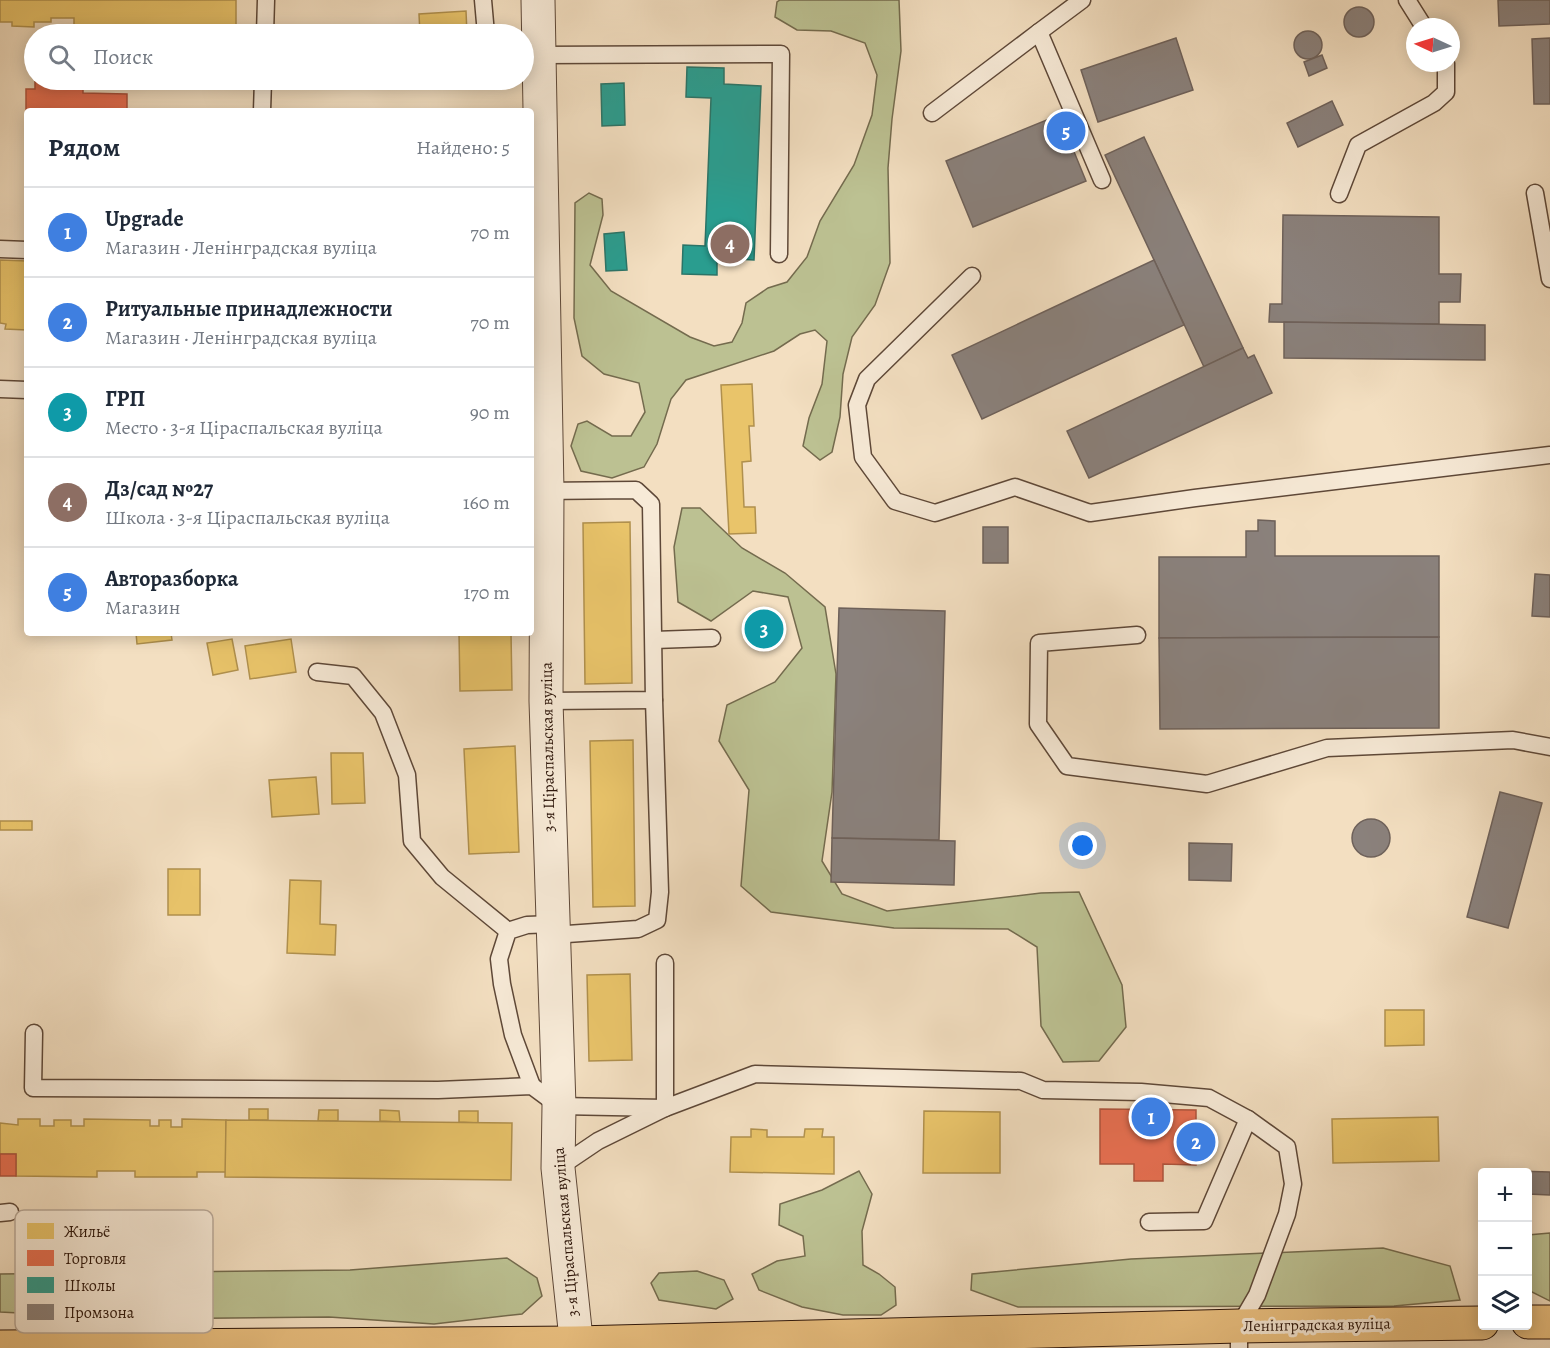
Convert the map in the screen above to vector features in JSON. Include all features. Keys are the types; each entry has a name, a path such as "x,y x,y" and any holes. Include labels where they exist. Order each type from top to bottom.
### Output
{"main road":[{"path":"1532,1322 1550,1322"},
{"name":"Ленінградская вуліца","path":"0,1347 576,1345 1239,1337 1478,1323"}],"street":[{"name":"3-я Ціраспальская вуліца","path":"538,0 539,491 559,1106 558,1168 576,1345"}],"lane":[{"path":"265,24 266,0"},
{"path":"483,0 485,24"},
{"path":"932,113 1082,0"},
{"path":"1407,0 1418,18"},
{"path":"1038,32 1102,180"},
{"path":"539,55 781,54 779,254"},
{"path":"1339,194 1358,145 1434,103 1446,92 1446,72"},
{"path":"262,108 263,90"},
{"path":"1535,193 1550,279"},
{"path":"0,249 24,250"},
{"path":"972,276 867,379 857,405 863,457 895,501 935,513 1015,487 1090,513 1550,455"},
{"path":"0,389 24,390"},
{"path":"508,931 527,925 553,930 638,929 657,920 660,892 651,504 636,490 539,491"},
{"path":"1137,635 1039,643 1038,724 1067,766 1207,784 1328,748 1513,740 1550,747"},
{"path":"654,640 712,638"},
{"path":"317,672 353,675 383,714 407,775 412,841 442,877 508,931"},
{"path":"546,701 654,700"},
{"path":"508,931 499,959 502,984 513,1035 532,1086 559,1106 665,1108"},
{"path":"665,963 665,1108"},
{"path":"34,1033 33,1088 438,1090 532,1086"},
{"path":"558,1168 598,1141 665,1108 755,1074 1021,1082 1043,1090 1141,1092 1209,1098 1248,1119 1287,1147 1293,1184 1287,1214 1239,1337"},
{"path":"1149,1221 1204,1221 1248,1119"}],"green space":[{"path":"780,0 899,0 901,51 888,168 890,263 875,305 852,337 843,374 840,417 832,452 820,460 803,446 809,418 822,384 827,341 815,330 800,334 774,351 686,380 671,399 657,444 644,467 612,478 581,471 571,446 578,424 587,421 612,436 631,436 645,412 639,383 604,374 582,356 574,318 575,203 589,193 602,199 603,215 590,265 611,291 690,337 714,346 732,342 742,323 746,303 768,288 787,282 807,257 820,221 854,165 872,115 877,75 865,43 831,31 797,30 775,17 777,2"},
{"path":"682,508 700,508 742,548 785,573 825,607 836,674 832,792 822,861 842,894 887,911 1041,893 1079,892 1122,985 1126,1027 1099,1061 1063,1062 1041,1026 1037,947 1008,929 894,928 771,912 741,886 749,790 719,741 727,705 775,682 802,648 788,597 753,591 711,621 678,602 674,547"},
{"path":"859,1171 872,1194 862,1231 863,1265 895,1287 896,1305 881,1315 843,1315 802,1307 759,1290 752,1274 777,1261 805,1256 803,1236 779,1225 780,1204 822,1190"},
{"path":"1550,1233 1550,1301 1532,1292 1532,1235"},
{"path":"1383,1248 1450,1266 1460,1300 1394,1306 1018,1307 971,1290 972,1274 1131,1259"},
{"path":"507,1258 537,1278 542,1296 522,1314 434,1324 329,1317 213,1318 213,1272 350,1270"},
{"path":"697,1271 724,1280 733,1299 716,1309 659,1300 651,1283 659,1273"},
{"path":"0,1274 15,1274 15,1313 0,1312"}],"building: Жильё":[{"path":"0,0 236,0 236,24 74,24 74,18 51,18 51,22 34,22 34,24 24,24 24,27 12,26 12,22 0,22"},
{"path":"466,11 467,24 420,24 419,14"},
{"path":"0,260 24,261 24,330 5,329 6,324 0,323"},
{"path":"752,384 754,426 749,426 751,461 742,462 744,507 755,507 756,533 729,534 721,385"},
{"path":"630,522 632,683 585,684 583,523"},
{"path":"757,622 769,622 770,636 758,637"},
{"path":"136,636 171,636 172,640 137,644"},
{"path":"459,636 511,636 512,690 460,691"},
{"path":"232,639 238,670 213,675 207,643"},
{"path":"291,639 296,672 250,679 245,646"},
{"path":"633,740 635,906 593,907 590,741"},
{"path":"515,746 519,852 469,854 464,749"},
{"path":"331,753 363,753 365,803 332,804"},
{"path":"316,777 319,814 272,817 269,780"},
{"path":"0,821 32,821 32,830 0,830"},
{"path":"168,869 200,869 200,915 168,915"},
{"path":"290,880 321,881 320,924 336,925 335,955 287,953"},
{"path":"630,974 632,1060 589,1061 587,975"},
{"path":"1385,1010 1424,1010 1424,1045 1385,1046"},
{"path":"249,1109 268,1109 268,1120 249,1120"},
{"path":"319,1110 338,1110 338,1121 318,1121"},
{"path":"380,1110 399,1111 400,1122 380,1121"},
{"path":"459,1111 478,1111 478,1123 459,1122"},
{"path":"924,1111 1000,1112 1000,1173 923,1173"},
{"path":"1438,1117 1439,1161 1333,1163 1332,1119"},
{"path":"18,1119 40,1119 40,1126 54,1126 54,1120 71,1120 71,1126 84,1126 84,1119 150,1120 150,1126 159,1126 159,1120 171,1120 171,1127 182,1127 182,1119 226,1120 226,1172 197,1172 197,1177 135,1177 135,1171 97,1171 97,1177 16,1176 16,1154 0,1154 0,1123 18,1125"},
{"path":"226,1120 512,1123 511,1180 225,1177"},
{"path":"751,1129 767,1130 767,1137 804,1137 805,1129 823,1129 822,1137 834,1137 834,1174 730,1172 731,1137 751,1137"}],"building: Торговля":[{"path":"26,90 83,90 83,93 127,94 127,108 26,108"},
{"path":"1100,1109 1196,1110 1196,1165 1163,1164 1163,1181 1134,1181 1134,1164 1100,1164"},
{"path":"0,1154 16,1154 16,1176 0,1176"}],"building: Школы":[{"path":"687,67 724,68 724,84 761,86 754,260 717,258 717,275 682,274 683,245 705,246 711,98 686,97"},
{"path":"624,83 625,125 602,126 601,84"},
{"path":"624,232 627,270 606,271 604,234"}],"building: Промзона":[{"path":"1498,0 1550,0 1550,24 1499,26"},
{"path":"1359,7 1370,11 1374,22 1370,33 1359,37 1348,33 1344,22 1348,11"},
{"path":"1308,31 1318,35 1322,45 1318,55 1308,59 1298,55 1294,45 1298,35"},
{"path":"1176,38 1193,90 1098,122 1081,70"},
{"path":"1550,38 1550,104 1534,104 1532,39"},
{"path":"1322,55 1327,68 1309,76 1304,62"},
{"path":"1332,101 1343,125 1298,147 1287,123"},
{"path":"1059,115 1086,181 973,227 946,161"},
{"path":"1144,137 1243,348 1204,367 1105,155"},
{"path":"1283,215 1439,217 1439,274 1461,274 1460,302 1439,302 1439,324 1269,322 1270,304 1282,304"},
{"path":"1154,260 1184,325 982,419 952,355"},
{"path":"1284,322 1485,325 1485,360 1284,358"},
{"path":"1243,348 1248,358 1254,355 1272,393 1089,478 1067,431"},
{"path":"1258,520 1275,521 1275,556 1439,556 1439,637 1159,638 1159,557 1246,557 1246,531 1258,531"},
{"path":"983,527 1008,527 1008,563 983,563"},
{"path":"1535,574 1550,575 1550,617 1532,616"},
{"path":"839,608 945,611 939,840 832,838"},
{"path":"1439,637 1439,728 1160,729 1159,638"},
{"path":"1500,792 1542,803 1508,928 1467,917"},
{"path":"1371,819 1378,820 1384,825 1389,831 1389,845 1384,851 1378,856 1371,857 1364,856 1358,851 1353,845 1352,838 1353,831 1358,825 1364,820"},
{"path":"832,838 955,841 954,885 831,882"},
{"path":"1189,843 1232,844 1231,881 1189,880"},
{"path":"1532,1172 1550,1172 1550,1195 1532,1194"}],"place":[{"name":"Авторазборка","path":"1066,131"},
{"name":"Дз/сад №27","path":"730,244"},
{"name":"ГРП","path":"764,629"},
{"name":"Upgrade","path":"1151,1117"},
{"name":"Ритуальные принадлежности","path":"1196,1142"}]}
